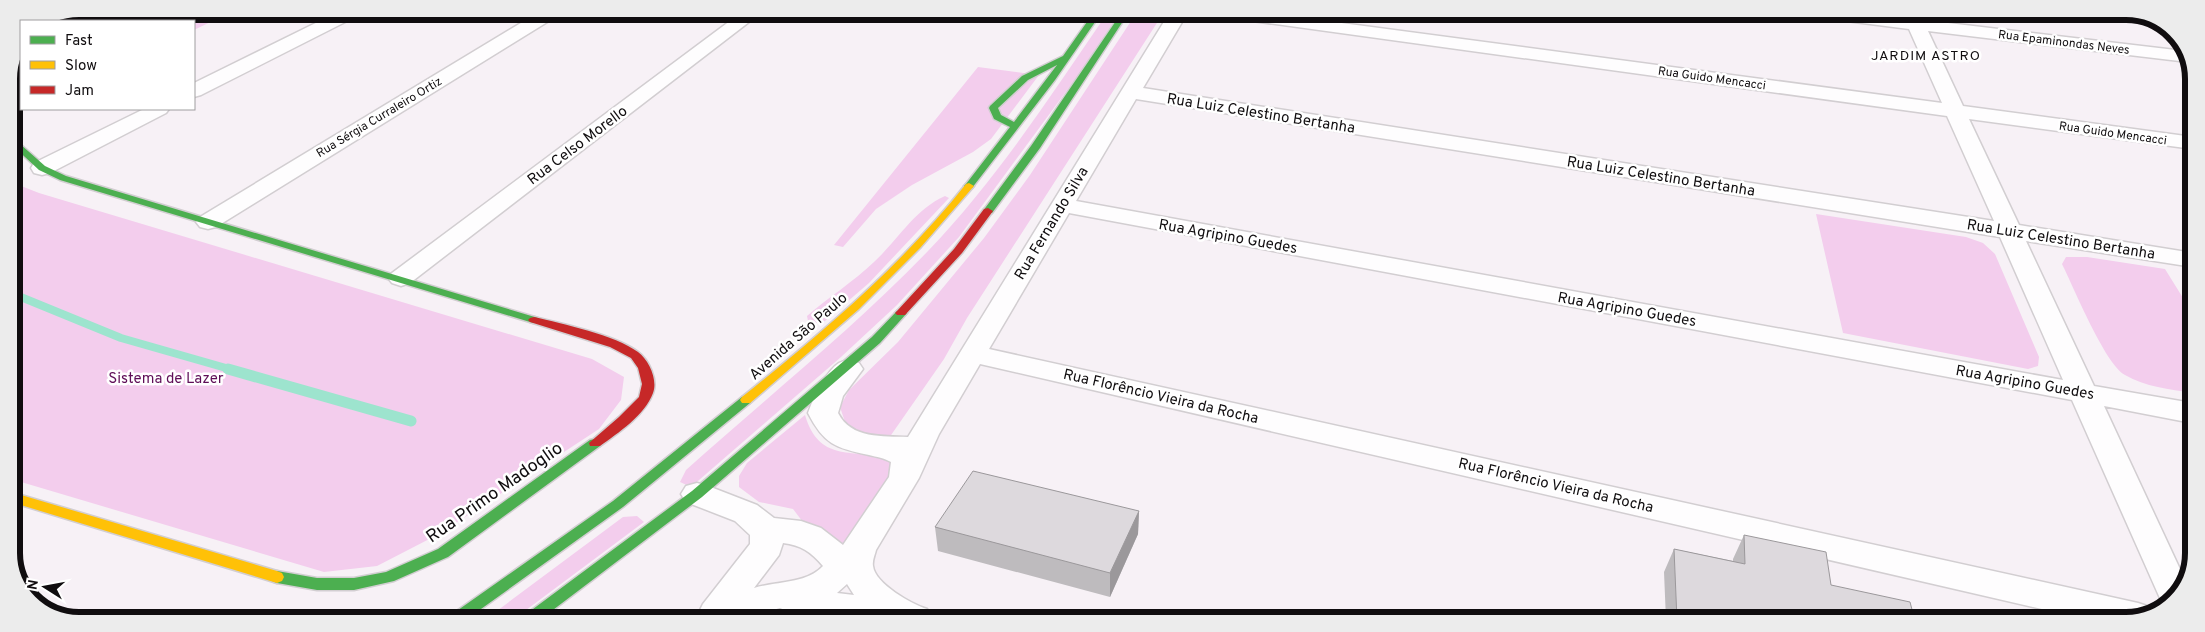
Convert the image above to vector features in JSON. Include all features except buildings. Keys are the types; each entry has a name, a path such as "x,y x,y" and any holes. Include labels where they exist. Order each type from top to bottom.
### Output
{"main road":[{"name":"Avenida São Paulo","path":"464,612 618,504 804,353 876,288 956,203 1016,126 1092,20"},
{"path":"539,612 876,340 958,251 1035,148 1121,20"},
{"path":"1016,126 997,117 994,108 1010,88 1038,69 1065,58"},
{"path":"20,147 42,168 63,178 401,278"},
{"name":"Rua Primo Madoglio","path":"20,500 272,576 317,584 354,584 389,577 443,553 620,425 647,394 648,383 645,369 636,356 619,346 401,278"},
{"path":"618,504 648,494"}],"street":[{"path":"195,90 335,20"},
{"name":"Rua Sérgia Curraleiro Ortiz","path":"208,222 538,20"},
{"name":"Rua Celso Morello","path":"401,278 742,20"},
{"name":"Rua Fernando Silva","path":"772,596 814,590 831,579 851,556 904,478 924,434 1174,20"},
{"name":"Rua Guido Mencacci","path":"1290,20 2185,142"},
{"path":"1913,20 2172,589"},
{"name":"Rua Epaminondas Neves","path":"1920,20 2180,56"},
{"name":"Rua Luiz Celestino Bertanha","path":"1130,92 2185,259"},
{"path":"42,168 157,110"},
{"name":"Rua Agripino Guedes","path":"1062,205 2185,412"},
{"path":"876,340 828,394 823,413 831,429 847,439 890,448 907,458 904,478"},
{"name":"Rua Florêncio Vieira da Rocha","path":"974,354 2116,612"},
{"name":"Rua Fernando Silva","path":"890,448 904,448 915,443 924,434"},
{"path":"688,492 746,513 766,530 798,532 811,536 828,547 851,556 863,582 873,595 901,612"},
{"path":"717,612 767,546 766,530"},
{"path":"726,612 772,596 873,612"}],"green space":[{"path":"195,20 215,20 195,30"},
{"path":"1103,20 1115,20 1079,74 959,237 897,305 841,357 691,487 680,482 686,470 870,308 928,251 1001,165"},
{"path":"1132,20 1159,20 967,318 944,359 889,438 869,436 846,425 840,407 849,390 898,342 984,238 1030,175"},
{"path":"978,67 1039,75 991,139 973,152 912,185 876,209 843,247 834,245"},
{"name":"Sistema de Lazer","path":"20,186 39,193 592,359 624,377 621,400 599,429 439,534 377,566 324,572 20,482"},
{"path":"945,196 949,198 869,283 825,321 816,323 808,321 807,316 874,262 915,217"},
{"path":"1816,214 1966,237 1983,243 1995,254 2039,357 2038,366 2028,369 1843,333"},
{"path":"2066,257 2087,257 2165,269 2185,301 2185,392 2141,382 2125,375 2117,368 2099,341 2062,264"},
{"path":"805,415 811,430 827,447 849,453 888,458 892,466 891,478 858,531 838,547 809,530 793,509 759,502 739,487 739,476 747,463"},
{"path":"637,516 644,522 523,612 495,612 623,517"}],"waterway":[{"path":"20,297 121,338 233,370"},
{"path":"228,369 411,421"}],"traffic: fast":[{"path":"969,186 1052,78 1092,20"},
{"path":"988,211 1035,148 1121,20"},
{"path":"1016,126 997,117 993,108 1025,78 1065,58"},
{"path":"20,147 42,168 63,178 534,320"},
{"path":"539,612 697,494 876,340 901,313"},
{"path":"466,612 618,504 746,400"},
{"path":"277,577 317,584 354,584 389,577 443,553 595,443"}],"traffic: slow":[{"path":"746,400 812,345 876,287 916,246 969,186"},
{"path":"20,500 277,577"}],"traffic: jam":[{"path":"901,313 958,251 988,211"},
{"path":"534,320 614,344 635,355 644,368 648,378 648,389 644,400 624,420 595,443"}],"district":[{"name":"JARDIM ASTRO","path":"1926,55"}]}
